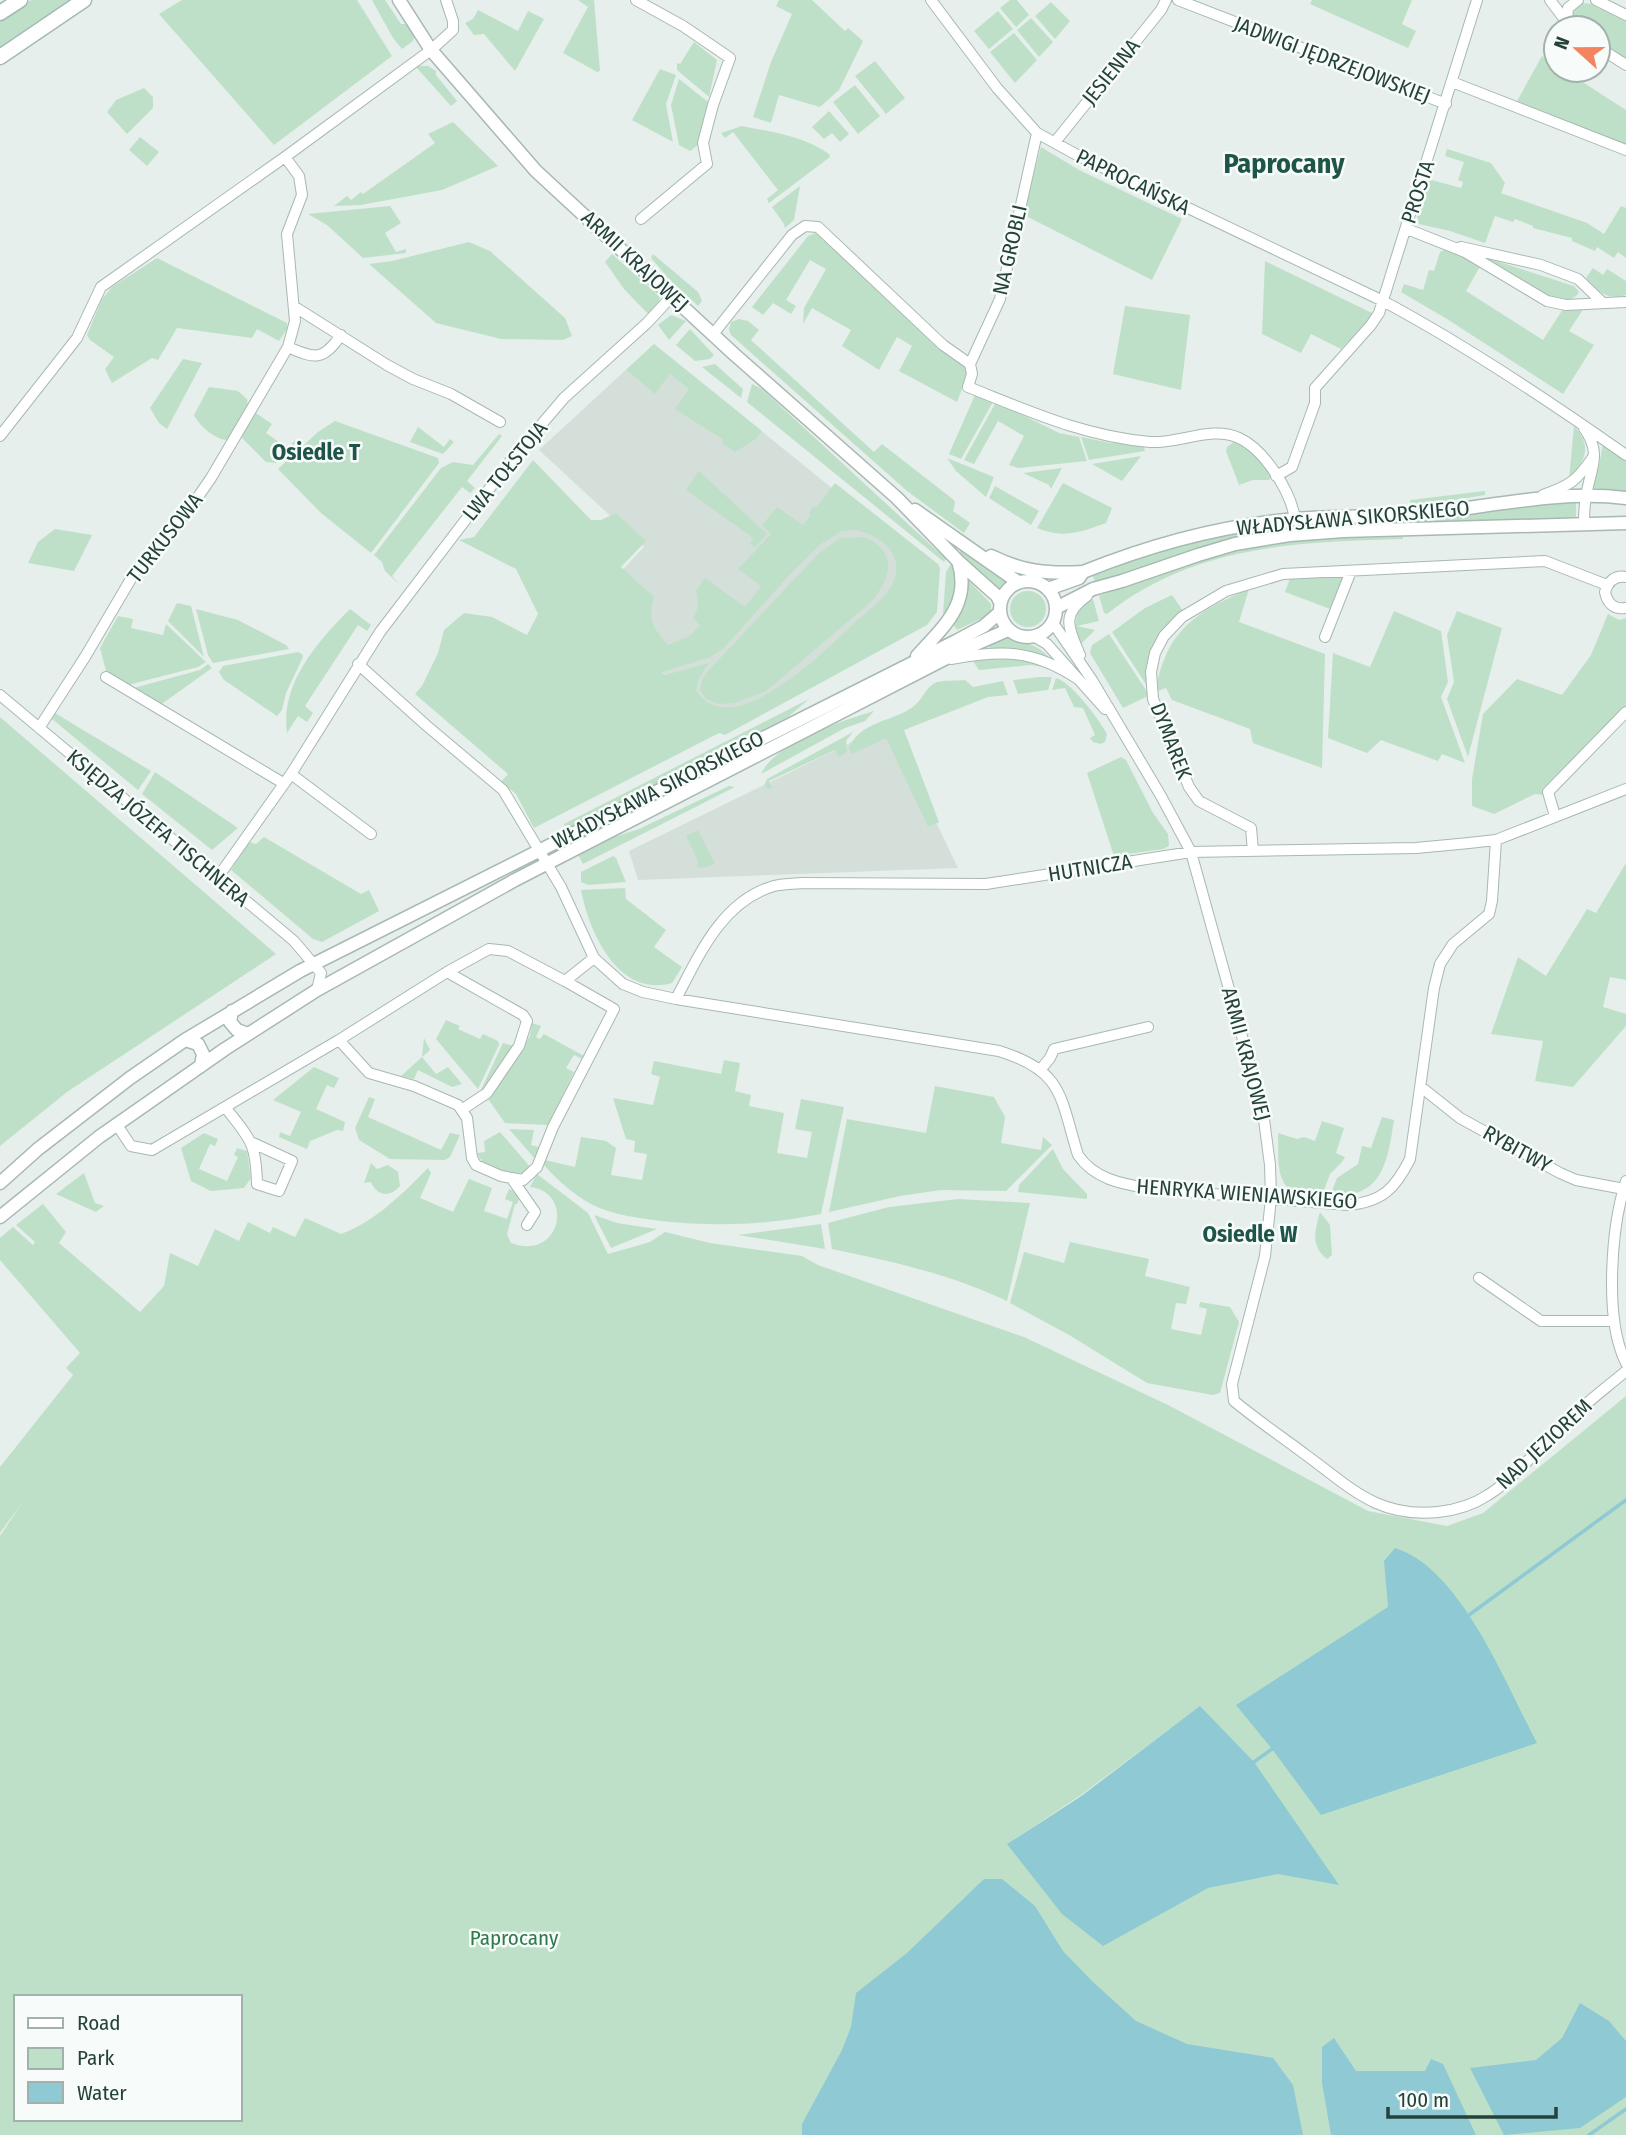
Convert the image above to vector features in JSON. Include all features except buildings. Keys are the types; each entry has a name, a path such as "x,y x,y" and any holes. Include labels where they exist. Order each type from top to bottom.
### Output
{"main road":[{"path":"0,13 20,0"},
{"path":"0,57 84,0"}],"street":[{"name":"ARMII KRAJOWEJ","path":"398,0 431,50 536,171 735,355 897,498 958,561 984,583 1000,608"},
{"path":"0,436 77,338 101,287 431,50 453,30 446,0"},
{"path":"636,0 684,26 730,58 703,143 707,164 640,219"},
{"name":"PAPROCAŃSKA","path":"930,0 996,87 1037,132 1123,178 1383,301 1427,325 1580,422 1626,455"},
{"name":"JESIENNA","path":"1055,142 1161,10 1166,0"},
{"name":"JADWIGI JĘDRZEJOWSKIEJ","path":"1178,0 1446,104"},
{"name":"PROSTA","path":"1383,301 1477,0"},
{"path":"1567,14 1578,0"},
{"path":"1596,0 1626,15"},
{"path":"1452,82 1626,150"},
{"name":"NA GROBLI","path":"970,364 1000,299 1037,132"},
{"name":"TURKUSOWA","path":"39,728 135,572 193,504 211,478 288,346 295,321 295,307 287,234 302,195 302,185 285,157"},
{"path":"714,333 792,235 805,226 818,228 943,345 970,364 972,374 968,387 1073,428 1099,435 1150,442 1170,442 1213,433 1238,437 1261,454 1291,501 1295,519"},
{"path":"1407,229 1450,244 1541,265 1578,279 1603,303"},
{"path":"1450,244 1547,301 1566,305 1626,302"},
{"name":"LWA TOŁSTOJA","path":"218,877 291,774 380,632 512,459 564,398 647,323 671,296"},
{"path":"1276,476 1292,467 1315,403 1315,388 1371,325 1383,301"},
{"path":"295,307 387,365 451,394 500,422"},
{"path":"288,346 304,354 324,355 341,335"},
{"path":"1580,422 1590,438 1595,454 1586,496 1584,524"},
{"path":"1524,501 1569,486 1582,474 1595,454"},
{"name":"WŁADYSŁAWA SIKORSKIEGO","path":"1048,589 1079,578 1083,572 1144,549 1230,529 1295,519 1411,515 1586,496 1626,498"},
{"name":"ARMII KRAJOWEJ","path":"897,498 1018,582"},
{"name":"WŁADYSŁAWA SIKORSKIEGO","path":"1056,608 1093,589 1235,544 1290,535 1343,531 1626,523"},
{"path":"968,546 1027,570 1054,574 1083,572"},
{"path":"911,663 958,605 962,582 958,561"},
{"name":"DYMAREK","path":"1253,851 1251,828 1199,801 1189,787 1153,699 1151,672 1155,653 1164,636 1182,617 1226,591 1283,574 1545,561 1607,585"},
{"path":"1325,638 1351,571"},
{"path":"1626,577 1616,577 1607,585 1605,592 1610,604 1626,608"},
{"path":"1034,581 1048,589 1056,608 1053,623 1045,632 1035,637 1021,637 1008,630 1000,608 1009,588 1018,582 1034,581"},
{"name":"ARMII KRAJOWEJ","path":"1083,666 1071,636 1069,617 1073,608 1094,591 1122,581"},
{"name":"WŁADYSŁAWA SIKORSKIEGO","path":"0,1183 38,1149 130,1078 185,1040 314,963 984,626 1000,608"},
{"name":"ARMII KRAJOWEJ","path":"1053,623 1083,666 1161,796 1191,852 1263,1112 1270,1165 1270,1198 1265,1256 1232,1384 1234,1401 1239,1405"},
{"name":"WŁADYSŁAWA SIKORSKIEGO","path":"0,1217 117,1125 248,1034 317,990 546,863 962,650 1008,630"},
{"name":"ARMII KRAJOWEJ","path":"1035,637 1047,644 1115,720"},
{"name":"WŁADYSŁAWA SIKORSKIEGO","path":"947,659 981,652 1016,654 1045,661 1078,679"},
{"path":"358,664 503,790 561,887 594,958 623,984 643,992 676,999 999,1051 1041,1069 1051,1058 1054,1049 1148,1027"},
{"path":"106,677 283,783"},
{"name":"KSIĘDZA JÓZEFA TISCHNERA","path":"0,695 294,941 314,963"},
{"path":"1555,816 1548,792 1626,712"},
{"path":"291,774 371,834"},
{"name":"HUTNICZA","path":"676,999 711,935 731,909 774,886 801,883 986,884 1191,852 1416,848 1496,840 1626,789"},
{"name":"HENRYKA WIENIAWSKIEGO","path":"1041,1069 1055,1083 1078,1155 1094,1173 1119,1183 1151,1189 1349,1205 1368,1203 1383,1195 1400,1178 1410,1159 1434,988 1440,964 1453,944 1489,914 1496,840"},
{"path":"117,1125 131,1146 152,1150 489,949 508,951 614,1009 553,1127 537,1167 523,1180 485,1171 474,1162 468,1121 463,1109 414,1086 366,1072 339,1040"},
{"path":"565,981 594,958"},
{"path":"314,963 321,973 317,990"},
{"path":"447,972 523,1015 527,1021 519,1046 488,1093 463,1109"},
{"path":"232,1011 230,1022 237,1030 248,1034"},
{"path":"185,1040 198,1044 203,1054 201,1066"},
{"name":"RYBITWY","path":"1421,1087 1460,1118 1520,1153 1576,1180 1625,1185"},
{"path":"225,1107 253,1143 257,1160 257,1184 279,1191 292,1161 253,1143"},
{"path":"512,1179 535,1212 527,1225"},
{"path":"1625,1185 1615,1238 1612,1284 1614,1321 1626,1363"},
{"path":"1479,1278 1541,1321 1614,1321"},
{"name":"NAD JEZIOREM","path":"1239,1405 1350,1488 1373,1502 1401,1512 1426,1513 1470,1505 1489,1495 1507,1481 1556,1431 1626,1371"}],"shaded area":[{"path":"654,344 890,535 926,610 720,732 594,600 644,547 539,450"},
{"path":"889,724 958,868 638,880 629,851"}],"green space":[{"path":"31,0 73,0 0,50 0,21"},
{"path":"182,0 357,0 392,56 274,145 159,14"},
{"path":"372,0 385,0 401,24 406,24 415,36 413,41 402,49"},
{"path":"578,0 594,0 600,71 597,72 563,53 588,7"},
{"path":"779,0 812,0 845,31 848,28 863,41 839,90 820,107 779,95 771,123 753,117 771,62 792,14 776,6"},
{"path":"1010,0 1017,0 1029,15 1016,27 1000,8"},
{"path":"1312,0 1412,0 1402,24 1416,31 1408,48 1310,4"},
{"path":"1051,2 1070,21 1055,39 1035,16"},
{"path":"1580,3 1595,4 1626,18 1626,60 1612,51 1612,14 1572,14"},
{"path":"478,10 518,31 528,11 544,19 515,71 484,34 474,35 465,23 473,19"},
{"path":"998,11 1013,29 989,49 974,31"},
{"path":"1031,18 1053,42 1039,57 1017,30"},
{"path":"1014,33 1037,60 1015,83 990,52"},
{"path":"694,42 717,60 709,97 677,70 677,63 680,64"},
{"path":"1542,56 1542,84 1586,84 1626,110 1626,147 1516,103"},
{"path":"875,61 905,98 886,114 855,76"},
{"path":"428,66 436,71 436,75 457,101 451,106 416,67"},
{"path":"660,69 676,75 666,104 673,142 632,120"},
{"path":"679,79 712,105 702,142 690,151 679,145 671,105"},
{"path":"855,85 880,116 858,134 833,102"},
{"path":"144,88 153,97 153,108 127,134 107,112 116,100"},
{"path":"829,111 849,134 840,142 832,133 824,139 812,127"},
{"path":"453,122 498,166 442,190 361,205 334,206 347,196 351,200 361,192 363,194 435,143 428,134"},
{"path":"742,126 798,139 819,148 830,157 769,203 767,199 778,190 733,132 725,138 721,133"},
{"path":"140,137 159,152 147,166 129,150"},
{"path":"1041,147 1079,170 1182,219 1152,280 1026,216 1028,196"},
{"path":"1447,149 1491,163 1505,183 1501,193 1587,223 1604,234 1621,206 1626,208 1626,258 1618,252 1614,258 1597,247 1595,251 1572,241 1572,238 1533,228 1515,219 1513,222 1495,216 1485,243 1419,224 1417,216 1428,179 1461,188 1463,182 1458,180 1464,162 1445,156"},
{"path":"800,186 794,220 785,228 772,207"},
{"path":"390,206 401,223 385,233 396,252 406,249 406,253 363,258 327,225 308,214"},
{"path":"818,232 909,320 968,366 969,371 957,402 899,371 912,346 897,337 879,370 842,346 851,330 812,308 803,324 804,308 826,269 810,260 786,300 796,306 791,314 773,303 763,315 752,307 808,236"},
{"path":"469,242 490,251 565,318 572,336 563,340 501,339 436,323 369,264"},
{"path":"1447,249 1481,265 1466,291 1543,340 1563,309 1584,308 1569,331 1594,345 1563,394 1401,292 1404,284 1423,290 1429,270 1434,271 1440,252"},
{"path":"612,254 660,297 658,306 649,315 624,289 605,262"},
{"path":"653,254 698,292 702,301 698,306 670,280 651,258"},
{"path":"157,258 287,323 287,329 279,341 257,329 252,338 177,328 158,360 152,358 112,383 105,369 114,357 87,335 102,299 112,287"},
{"path":"1487,258 1574,286 1579,292 1572,298 1548,296 1534,290"},
{"path":"1265,261 1374,314 1341,349 1311,334 1301,353 1262,334"},
{"path":"1593,268 1603,275 1607,269 1626,281 1626,295 1608,296 1599,291 1586,278"},
{"path":"1125,306 1190,315 1181,390 1113,374"},
{"path":"671,315 686,321 669,340 658,325"},
{"path":"739,319 748,321 759,330 751,340 874,452 882,444 954,500 953,511 970,523 964,533 907,491 731,335 731,322"},
{"path":"690,329 714,355 710,359 695,361 676,345"},
{"path":"654,344 762,431 756,439 735,452 723,444 722,439 675,409 689,389 670,374 655,394 626,370"},
{"path":"183,359 202,363 167,429 159,423 150,408"},
{"path":"715,364 743,389 741,398 702,367"},
{"path":"752,384 762,389 946,559 944,562 747,402"},
{"path":"209,387 238,391 247,399 248,406 228,440 208,432 194,415"},
{"path":"975,395 993,402 961,459 949,454"},
{"path":"996,402 1059,433 1079,437 1087,461 1018,468 1009,465 1024,436 998,421 974,464 964,460"},
{"path":"253,411 272,424 266,433 282,444 290,446 295,440 297,442 276,463 266,462 239,435"},
{"path":"335,421 438,458 439,463 371,553 321,513 278,469 318,432"},
{"path":"1574,426 1583,440 1585,454 1569,479"},
{"path":"418,427 444,447 450,439 454,442 443,454 410,442"},
{"path":"499,434 502,436 467,481 475,488 470,493 462,487 392,576 400,585 385,571 382,562 374,555 441,468 453,462 473,465"},
{"path":"1081,437 1111,443 1143,444 1145,451 1089,460"},
{"path":"1234,442 1253,453 1272,475 1269,480 1253,480 1239,485 1226,451"},
{"path":"1603,444 1626,459 1626,491 1592,488"},
{"path":"1141,456 1122,481 1092,464"},
{"path":"947,458 994,477 986,497 956,471"},
{"path":"533,460 591,520 601,520 616,513 646,541 621,567 654,597 651,612 653,623 668,645 689,636 700,626 693,618 698,605 696,590 705,578 745,607 761,586 738,569 771,534 762,525 777,507 803,525 811,515 809,513 813,506 816,508 835,483 938,564 937,612 927,625 725,735 719,733 534,828 516,794 501,782 508,774 415,694 422,686 438,653 444,630 464,613 492,617 527,635 538,614 516,569 459,540 474,537","holes":["842,531 866,533 884,544 895,560 894,580 888,591 821,654 777,688 753,701 731,707 711,704 696,690 699,678 709,663 665,675 662,672 711,657 724,648 792,572 821,544"]},
{"path":"1062,468 1051,489 1049,485 1023,473"},
{"path":"699,471 767,534 755,547 750,544 753,538 686,490"},
{"path":"1063,483 1112,508 1106,523 1063,534 1037,528"},
{"path":"995,486 1039,511 1031,525 989,498"},
{"path":"1485,491 1485,495 1411,507 1410,500"},
{"path":"1576,501 1576,517 1573,518 1410,524 1409,520"},
{"path":"1279,527 1282,530 1218,542 1095,583 1093,576 1161,551"},
{"path":"55,529 92,535 74,571 28,563 38,542"},
{"path":"864,537 883,550 888,566 883,584 871,602 765,692 734,703 718,704 706,699 700,691 702,680 708,671 819,553 840,538"},
{"path":"1403,537 1286,546 1211,561 1140,591 1107,614 1104,613 1099,596 1185,566 1252,548 1306,540"},
{"path":"963,548 1009,582 999,593 959,553"},
{"path":"951,564 956,584 954,598 945,617 946,572"},
{"path":"1348,574 1333,610 1285,592 1291,576"},
{"path":"969,581 991,604 991,614 957,630 952,623 965,604"},
{"path":"1249,589 1239,622 1325,654 1322,768 1253,743 1250,729 1172,700 1166,688 1158,691 1161,668 1178,635 1199,615"},
{"path":"1028,591 1041,596 1046,609 1041,622 1028,627 1015,622 1010,609 1015,596"},
{"path":"1172,595 1184,612 1148,670 1147,686 1112,632 1145,608"},
{"path":"1093,599 1099,621 1077,626 1095,630 1080,645 1076,631 1076,619 1086,603"},
{"path":"177,603 191,606 204,657 168,621"},
{"path":"196,609 238,620 289,649 213,663 208,655"},
{"path":"350,609 371,625 367,631 358,625 305,706 313,713 307,722 298,716 287,733 286,715 295,681 325,635"},
{"path":"1394,611 1441,631 1448,682 1441,697 1465,763 1442,754 1438,761 1381,740 1367,753 1328,738 1333,653 1370,667"},
{"path":"1457,611 1502,628 1468,757 1447,699 1454,682 1447,635"},
{"path":"1608,614 1619,620 1626,618 1626,706 1543,788 1544,795 1535,794 1494,814 1472,806 1472,779 1483,714 1517,679 1562,695 1591,655"},
{"path":"118,616 133,619 131,628 163,635 166,624 206,662 198,667 124,686 107,675 100,648"},
{"path":"1109,634 1148,696 1123,708 1090,653 1092,645"},
{"path":"1006,637 1034,646 1049,657 986,647"},
{"path":"298,652 303,657 286,693 282,710 277,716 224,680 219,672 223,666"},
{"path":"971,658 1025,659 1050,668 1031,665 979,670"},
{"path":"208,664 212,668 159,706 130,689 200,670"},
{"path":"1052,677 1048,690 1018,694 1013,680"},
{"path":"1056,678 1069,686 1091,711 1107,734 1105,742 1093,742 1090,738 1095,735 1083,708 1074,707 1065,688 1052,690"},
{"path":"965,680 973,687 1003,681 1008,695 988,697 904,730 939,822 928,827 886,738 852,754 849,747 862,731 914,706 933,684 940,681"},
{"path":"809,699 788,717 567,830 564,824"},
{"path":"874,711 865,721 845,728 761,774 768,763 794,743 845,720"},
{"path":"55,713 151,771 138,790 52,719"},
{"path":"0,717 276,954 67,1092 0,1146"},
{"path":"853,732 846,741 847,752 838,757 835,750 769,781 772,788 764,786 767,779"},
{"path":"1121,757 1126,760 1153,813 1168,834 1169,846 1163,849 1114,856 1087,773"},
{"path":"155,772 238,828 212,850 142,794"},
{"path":"729,786 735,787 583,864 578,855 604,840 639,829"},
{"path":"698,830 715,864 703,868 697,867 698,861 686,836"},
{"path":"264,837 361,894 369,890 379,911 322,942 313,939 231,870 249,842 256,844"},
{"path":"613,856 626,882 588,885 581,882 581,872"},
{"path":"1626,863 1626,980 1610,977 1603,1007 1626,1014 1626,1026 1573,1087 1535,1081 1543,1041 1491,1034 1518,957 1546,976 1587,909 1596,913"},
{"path":"625,888 626,899 666,930 654,947 682,967 672,983 653,985 636,981 609,958 599,942 581,890"},
{"path":"446,1020 480,1039 483,1034 498,1041 499,1045 478,1089 436,1039"},
{"path":"532,1023 541,1026 536,1037 540,1039 544,1034 584,1056 582,1059 574,1055 566,1068 574,1072 548,1125 505,1123 488,1099 530,1036"},
{"path":"424,1038 430,1050 422,1057"},
{"path":"503,1043 514,1046 480,1092"},
{"path":"422,1057 436,1074 448,1067 462,1084 452,1087 418,1070 414,1079 401,1076"},
{"path":"724,1060 740,1063 735,1091 751,1095 749,1106 784,1113 777,1153 807,1158 812,1132 795,1129 801,1099 844,1107 821,1214 761,1223 721,1224 682,1223 635,1217 609,1211 586,1201 566,1187 543,1164 545,1160 575,1167 581,1137 606,1141 616,1148 611,1175 642,1180 647,1154 634,1152 635,1141 626,1139 613,1098 653,1105 660,1077 651,1074 654,1061 721,1074"},
{"path":"314,1067 339,1078 334,1088 327,1085 316,1109 345,1122 343,1131 337,1130 310,1141 307,1149 279,1137 280,1132 290,1136 301,1112 273,1100"},
{"path":"935,1086 994,1097 1005,1117 1001,1143 1041,1150 1043,1137 1052,1145 1006,1191 941,1190 829,1212 847,1119 926,1133"},
{"path":"369,1097 375,1099 368,1117 441,1150 450,1133 460,1135 450,1157 445,1160 390,1159 359,1140 355,1128"},
{"path":"1382,1117 1394,1120 1386,1161 1376,1180 1359,1192 1331,1193 1337,1178 1358,1164 1362,1146 1371,1148"},
{"path":"1322,1121 1344,1128 1336,1153 1345,1157 1330,1174 1323,1193 1294,1191 1283,1181 1280,1174 1278,1133 1315,1141"},
{"path":"509,1129 534,1130 531,1145 542,1148 536,1160"},
{"path":"500,1132 532,1169 510,1173 493,1168 480,1159 477,1153 485,1152 484,1141"},
{"path":"204,1133 218,1139 215,1146 210,1144 199,1169 227,1181 238,1157 234,1155 237,1148 247,1151 251,1178 244,1188 211,1191 191,1181 181,1148"},
{"path":"1053,1149 1063,1169 1087,1194 1087,1199 1018,1192 1019,1185"},
{"path":"371,1163 377,1169 388,1165 398,1172 400,1186 393,1192 384,1194 371,1182 364,1183"},
{"path":"428,1168 431,1173 420,1198 453,1212 469,1179 492,1188 484,1211 507,1219 513,1202 505,1199 509,1189 521,1194 515,1204 507,1234 511,1243 528,1246 541,1243 551,1235 556,1224 557,1212 553,1201 544,1192 530,1187 537,1174 588,1213 608,1254 650,1242 665,1232 710,1243 802,1256 818,1265 1024,1337 1168,1405 1368,1511 1447,1526 1483,1513 1626,1396 1626,2135 0,2135 0,1536 22,1503 0,1533 0,1467 73,1375 66,1368 80,1353 0,1260 0,1238 13,1227 33,1245 35,1242 16,1225 43,1204 66,1232 59,1243 140,1312 164,1286 170,1253 198,1266 215,1229 239,1241 248,1222 270,1233 273,1227 295,1237 305,1218 341,1234 377,1215","holes":["1171,1728 1161,1741 1010,1845 1009,1843 1081,1795"]},
{"path":"84,1173 95,1203 104,1206 96,1212 56,1194"},
{"path":"958,1199 1030,1203 1007,1301 943,1276 832,1249 828,1223 889,1207"},
{"path":"1320,1212 1330,1225 1332,1255 1327,1259 1316,1243"},
{"path":"594,1215 617,1223 657,1229 611,1248"},
{"path":"821,1224 825,1249 738,1235"},
{"path":"1070,1242 1149,1259 1145,1276 1190,1287 1186,1304 1176,1303 1171,1329 1201,1335 1207,1309 1199,1307 1200,1302 1230,1307 1239,1322 1220,1393 1213,1395 1147,1383 1069,1335 1010,1303 1024,1252 1064,1263"}],"water":[{"path":"1395,1548 1419,1560 1441,1579 1461,1603 1496,1661 1537,1743 1321,1815 1236,1705 1388,1607 1384,1561"},
{"path":"1200,1706 1254,1762 1339,1885 1278,1874 1208,1888 1103,1946 1062,1914 1007,1844 1080,1797"},
{"path":"984,1879 1002,1879 1035,1906 1063,1951 1136,2021 1187,2044 1273,2058 1293,2085 1303,2135 802,2135 802,2124 842,2050 851,2027 856,1993 907,1953"},
{"path":"1580,2003 1609,2021 1626,2041 1626,2097 1580,2128 1504,2135 1470,2068 1536,2060 1562,2038"},
{"path":"1334,2038 1356,2071 1425,2071 1431,2059 1443,2064 1476,2135 1331,2135 1322,2083 1322,2047"}],"waterway":[{"path":"1469,1615 1626,1500"},
{"path":"1251,1764 1272,1749"},
{"path":"1589,2135 1626,2109"}],"district":[{"name":"Paprocany","path":"1284,163"},
{"name":"Osiedle T","path":"316,452"},
{"name":"Osiedle W","path":"1250,1234"}]}
